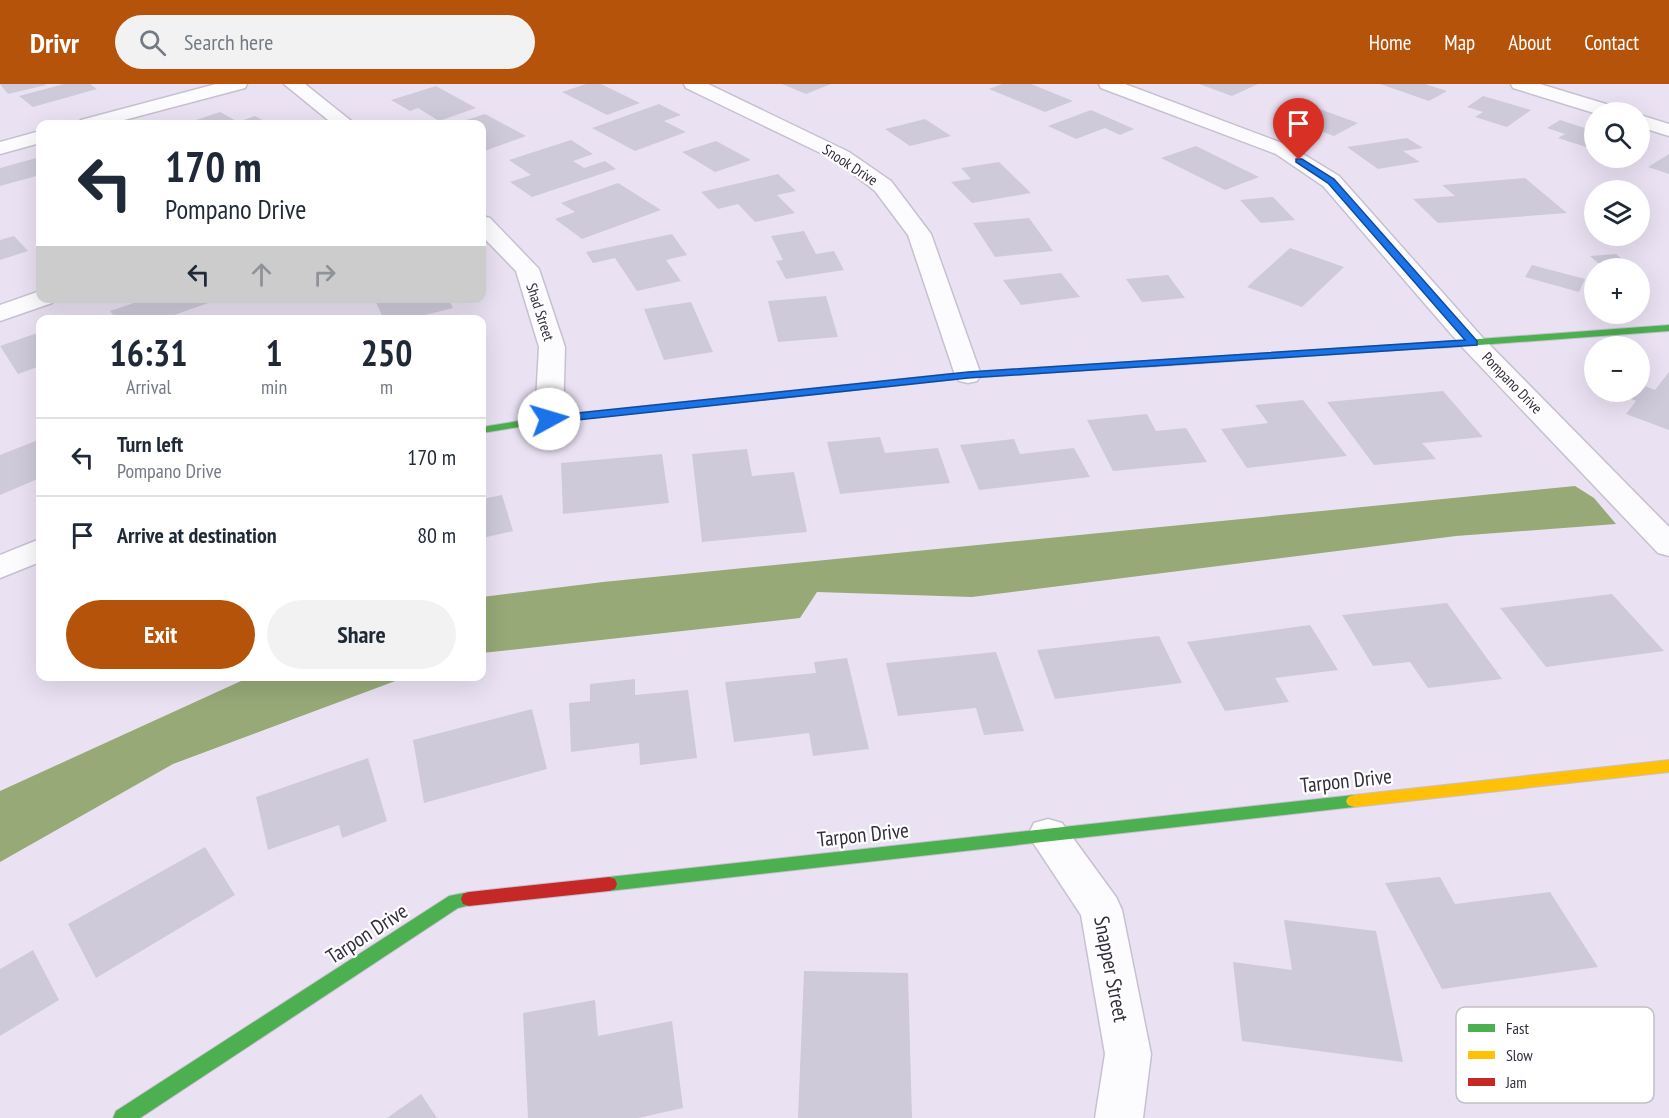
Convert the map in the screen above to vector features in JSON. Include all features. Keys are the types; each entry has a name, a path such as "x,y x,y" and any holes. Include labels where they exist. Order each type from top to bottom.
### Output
{"street":[{"path":"103,120 238,84"},
{"path":"293,84 340,120"},
{"name":"Snook Drive","path":"693,84 842,156 883,186 919,234 968,375"},
{"name":"Pompano Drive","path":"1108,84 1283,150 1331,181 1473,343 1669,546"},
{"path":"1520,84 1584,103"},
{"path":"1650,124 1669,130"},
{"path":"0,148 36,138"},
{"name":"Shad Street","path":"486,227 527,269 552,347 549,419"},
{"path":"0,313 36,300"},
{"path":"486,429 549,419 968,375 1473,343 1669,328"},
{"path":"0,567 36,552"},
{"name":"Tarpon Drive","path":"123,1118 455,901 1669,766"},
{"name":"Snapper Street","path":"1048,835 1101,910 1128,1054 1119,1118"}],"shaded area":[{"path":"1575,486 1594,498 1616,524 1456,536 972,597 817,592 800,618 486,653 486,597 603,582"},
{"path":"241,681 395,681 173,764 0,862 0,791"}],"building":[{"path":"0,84 45,84 46,85 8,94"},
{"path":"64,84 90,84 97,89 33,107 19,96"},
{"path":"586,84 601,84 640,103 607,115 562,92"},
{"path":"782,84 831,84 806,94"},
{"path":"1002,84 1031,84 1073,101 1045,112 989,89"},
{"path":"1199,84 1258,84 1232,96"},
{"path":"1380,84 1425,84 1447,91 1429,101"},
{"path":"436,86 476,108 437,120 418,108 410,111 391,100"},
{"path":"1483,96 1531,110 1507,127 1475,117 1483,112 1467,107"},
{"path":"1303,103 1358,123 1334,136 1278,115"},
{"path":"659,104 681,115 664,121 686,132 635,151 592,128"},
{"path":"1091,110 1134,129 1120,135 1105,128 1076,139 1048,126"},
{"path":"220,112 234,120 196,120"},
{"path":"485,114 526,136 486,151 486,120 466,120"},
{"path":"255,116 262,120 244,120"},
{"path":"925,119 951,136 910,146 885,129"},
{"path":"1560,120 1584,128 1584,146 1558,138 1565,134 1547,128"},
{"path":"1407,138 1423,148 1403,151 1420,162 1378,169 1347,147"},
{"path":"571,140 593,154 573,161 584,168 605,161 616,169 532,197 510,182 531,175 509,160"},
{"path":"716,141 751,160 715,172 682,152"},
{"path":"1196,146 1259,177 1225,190 1161,158"},
{"path":"1669,154 1669,174 1650,166"},
{"path":"36,158 36,176 0,186 0,168"},
{"path":"999,162 1031,193 972,203 951,182 971,179 961,168"},
{"path":"778,174 796,191 777,195 795,213 755,222 738,204 718,209 701,192"},
{"path":"1525,178 1567,213 1438,223 1413,199 1455,196 1442,185"},
{"path":"618,183 661,210 582,239 555,219 575,212 561,203"},
{"path":"1273,197 1295,220 1261,223 1240,200"},
{"path":"1029,218 1053,251 995,257 973,223"},
{"path":"804,231 816,254 834,251 844,270 786,279 776,261 783,260 771,236"},
{"path":"672,234 687,255 666,260 681,281 637,291 615,258 593,263 586,252"},
{"path":"14,236 28,251 0,260 0,240"},
{"path":"1290,248 1344,267 1302,307 1247,287"},
{"path":"1616,254 1621,258 1592,258 1590,256"},
{"path":"1532,265 1584,279 1584,281 1579,292 1525,277"},
{"path":"1061,273 1080,297 1021,305 1003,280"},
{"path":"1168,275 1185,298 1142,302 1126,279"},
{"path":"826,296 838,337 778,342 768,301"},
{"path":"691,302 713,352 664,360 644,309"},
{"path":"134,303 208,303 174,315 113,315 110,311"},
{"path":"376,303 450,303 453,308 425,315 382,315"},
{"path":"36,333 36,367 18,374 0,346"},
{"path":"1669,372 1669,430 1626,414 1635,402 1650,402 1650,388 1655,390"},
{"path":"1443,391 1483,437 1422,443 1436,459 1374,465 1327,402"},
{"path":"1303,400 1347,456 1247,468 1221,429 1268,423 1255,405"},
{"path":"1147,414 1156,431 1186,428 1207,462 1113,471 1087,420"},
{"path":"880,437 885,453 938,448 950,483 840,494 827,442"},
{"path":"1014,439 1020,454 1074,448 1090,477 979,490 960,445"},
{"path":"36,441 36,480 0,495 0,455"},
{"path":"747,449 752,476 794,472 807,532 702,542 692,454"},
{"path":"662,454 669,503 563,514 561,463"},
{"path":"502,495 513,531 486,537 486,498"},
{"path":"1612,594 1664,651 1546,667 1500,608"},
{"path":"1447,603 1502,679 1428,688 1410,662 1373,666 1342,615"},
{"path":"1310,625 1338,670 1275,678 1289,702 1225,711 1187,642"},
{"path":"1159,636 1182,683 1055,699 1037,650"},
{"path":"996,652 1024,731 984,735 976,708 898,716 886,663"},
{"path":"847,658 869,749 813,756 809,733 734,742 725,682 816,673 814,662"},
{"path":"635,679 635,695 688,690 697,758 640,765 639,743 571,752 569,703 590,701 590,684"},
{"path":"532,709 547,769 424,803 413,740"},
{"path":"368,758 387,821 342,838 339,825 268,850 256,797"},
{"path":"205,847 235,895 96,978 68,924"},
{"path":"1440,877 1455,904 1550,892 1598,967 1442,989 1385,883"},
{"path":"1284,920 1376,931 1403,1062 1242,1041 1233,962 1292,970"},
{"path":"33,950 59,1000 0,1036 0,969"},
{"path":"804,971 908,973 912,1118 798,1118"},
{"path":"595,1000 598,1036 672,1021 683,1108 638,1118 528,1118 523,1013"},
{"path":"421,1094 437,1118 387,1118"}],"traffic: fast":[{"path":"1439,345 1669,328"},
{"path":"486,429 549,419 968,375 1145,364"},
{"path":"609,884 1354,801"},
{"path":"123,1118 455,901 469,899"}],"traffic: slow":[{"path":"1354,801 1669,766"}],"traffic: jam":[{"path":"1145,364 1439,345"},
{"path":"469,899 609,884"}],"route":[{"path":"549,419 968,375 1473,343 1331,181 1299,160"}]}
